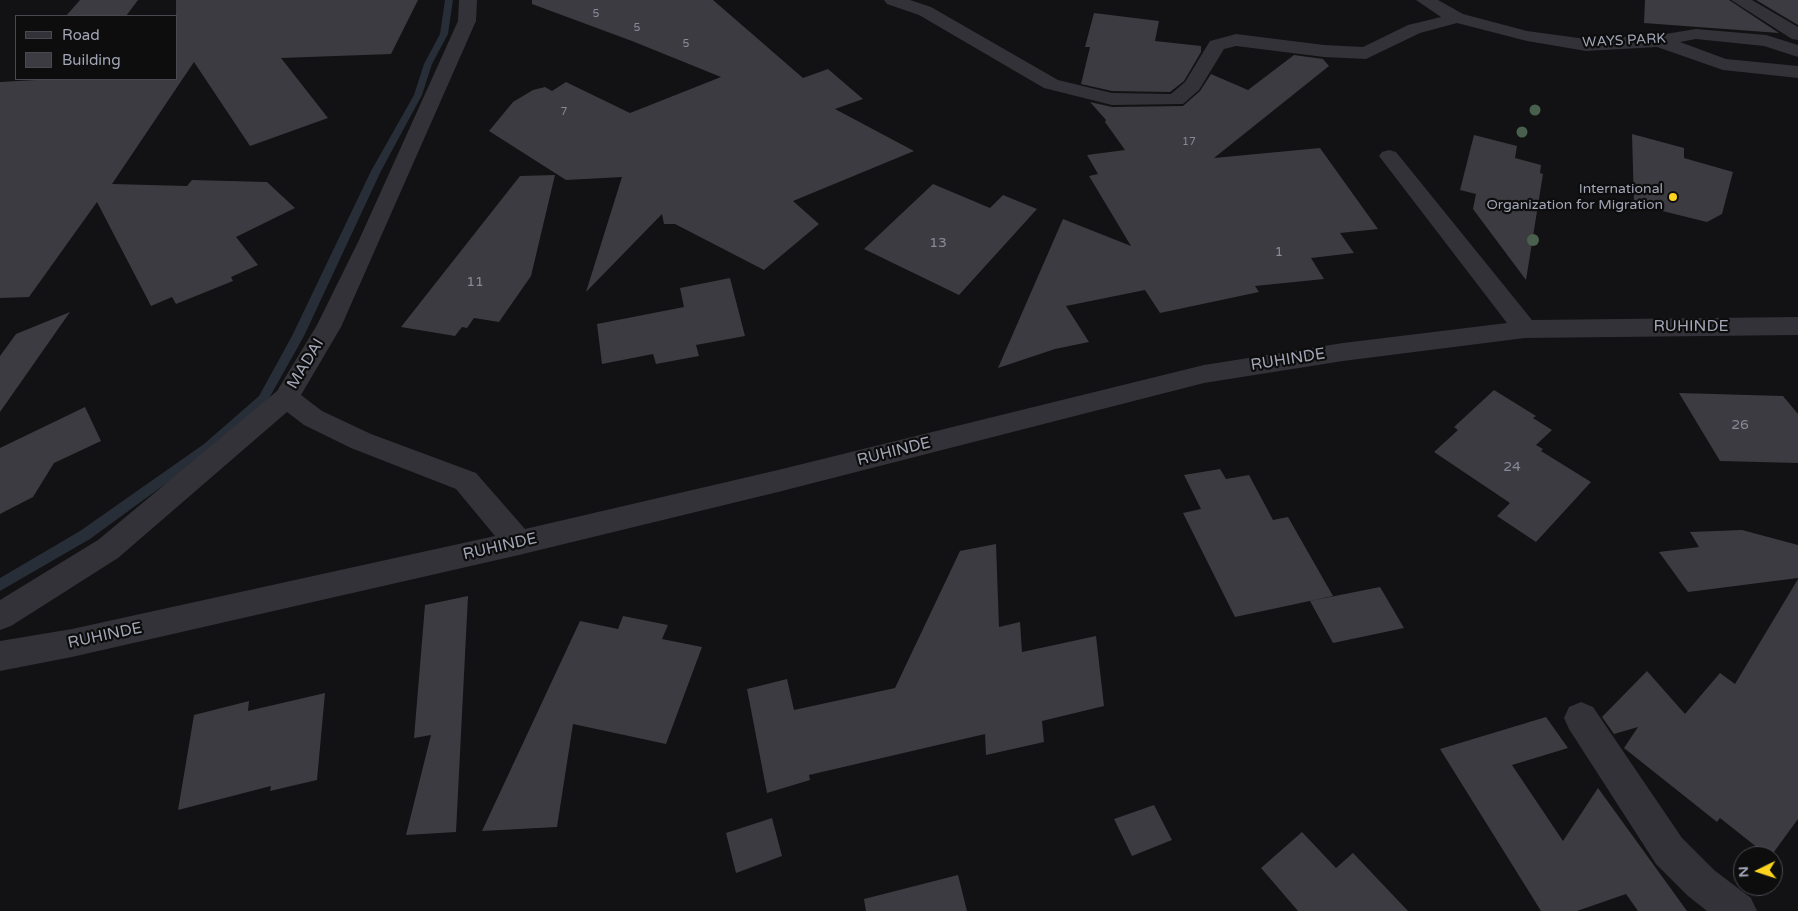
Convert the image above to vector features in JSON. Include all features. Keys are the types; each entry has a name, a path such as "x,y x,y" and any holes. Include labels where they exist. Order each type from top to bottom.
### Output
{"street":[{"name":"MADAI","path":"0,616 108,549 286,398 329,327 370,240 467,21 468,0"},
{"path":"893,0 925,11 1051,84 1112,99 1176,100 1192,86 1217,45 1236,40 1316,50 1366,53 1414,29 1457,18"},
{"name":"WAYS PARK","path":"1425,0 1457,18 1527,36 1586,45 1659,42 1696,34 1766,41 1798,51"},
{"path":"1740,0 1798,36"},
{"path":"1659,42 1723,64 1798,72"},
{"path":"1389,156 1525,329"},
{"name":"RUHINDE","path":"0,656 130,631 519,543 1204,374 1343,352 1525,329 1798,326"},
{"path":"286,398 313,418 362,441 466,481 519,543"},
{"path":"1582,718 1669,851 1701,883 1738,911"}],"building":[{"path":"80,0 138,0 127,15 67,15"},
{"path":"176,0 418,0 391,54 281,58 328,118 250,146 194,62 112,184 187,186 192,180 267,182 295,208 236,237 258,265 231,277 233,281 176,304 172,297 151,306 97,202 29,297 0,298 0,82 36,80 178,80 178,15 176,15"},
{"path":"532,0 713,0 803,78 828,69 863,99 835,109 914,151 793,201 819,224 764,270 675,224 664,224 662,214 586,292 622,177 566,180 489,131 513,102 533,90 545,87 552,91 566,82 630,113 721,77 632,41 532,4"},
{"path":"1645,0 1729,0 1779,33 1644,23"},
{"path":"1756,0 1798,0 1798,25"},
{"path":"1094,13 1159,21 1155,41 1201,46 1201,52 1184,81 1170,92 1112,91 1081,84 1090,47 1085,47"},
{"path":"1294,55 1323,59 1329,66 1214,158 1320,148 1378,229 1340,233 1354,253 1311,258 1324,279 1255,286 1259,292 1160,313 1145,290 1066,306 1089,342 1055,349 998,368 1063,219 1131,246 1089,176 1098,174 1087,155 1125,150 1105,122 1106,120 1090,102 1112,107 1183,106 1200,91 1211,74 1248,90"},
{"path":"1632,134 1684,148 1684,158 1733,172 1722,214 1707,222 1634,204"},
{"path":"1474,135 1517,146 1515,158 1541,165 1540,173 1543,174 1526,280 1473,209 1476,194 1460,190"},
{"path":"555,175 531,276 499,322 474,318 467,328 462,327 455,336 401,327 520,176"},
{"path":"933,184 990,208 1003,195 1037,209 959,295 864,249"},
{"path":"730,278 745,336 696,345 699,356 656,364 653,354 602,364 597,324 684,307 680,288"},
{"path":"70,312 0,412 0,356 16,334"},
{"path":"1494,390 1536,416 1533,418 1552,430 1536,445 1543,449 1541,451 1591,482 1536,542 1497,516 1510,503 1434,452 1458,430 1454,427"},
{"path":"1679,393 1783,396 1798,414 1798,463 1720,461"},
{"path":"85,407 101,441 54,463 33,497 0,514 0,448"},
{"path":"1220,469 1226,479 1249,475 1273,520 1288,517 1333,596 1235,617 1183,513 1201,509 1184,475"},
{"path":"1742,530 1798,545 1798,578 1688,592 1659,552 1699,547 1690,532"},
{"path":"996,544 999,627 1020,622 1022,652 1096,636 1104,706 1042,721 1044,742 986,755 985,734 809,775 810,780 767,793 747,689 787,679 794,710 895,688 960,551"},
{"path":"1798,579 1798,819 1778,846 1755,846 1720,818 1717,822 1624,748 1638,727 1614,734 1602,717 1647,671 1685,714 1720,673 1735,684"},
{"path":"1380,587 1404,628 1333,643 1310,601"},
{"path":"468,596 456,832 406,835 431,735 414,738 425,605"},
{"path":"623,616 668,625 662,639 702,647 666,744 573,724 557,827 482,831 580,621 618,629"},
{"path":"325,693 317,780 270,791 271,786 178,810 194,715 249,701 248,711"},
{"path":"1546,717 1568,748 1512,765 1563,841 1598,788 1687,911 1638,911 1626,894 1577,911 1541,911 1440,749"},
{"path":"1154,805 1172,840 1132,856 1114,819"},
{"path":"772,818 782,856 736,873 726,833"},
{"path":"1302,832 1336,868 1353,853 1408,911 1298,911 1261,868"},
{"path":"958,875 967,911 866,911 864,899"}],"waterway":[{"path":"0,585 85,535 208,447 263,399 298,336 376,171 418,95 428,64 444,34 449,0"}],"place":[{"name":"International Organization for Migration","path":"1673,197"}]}
